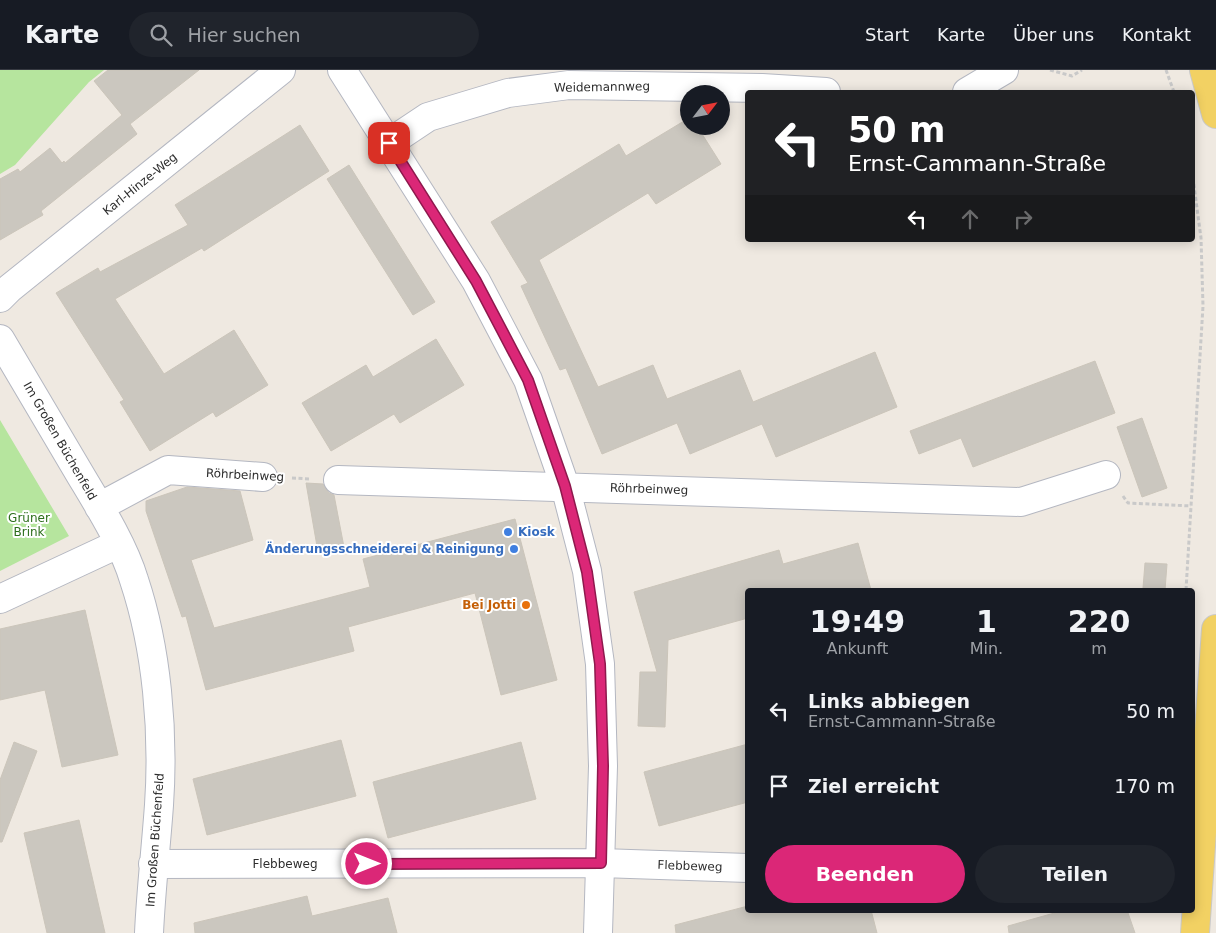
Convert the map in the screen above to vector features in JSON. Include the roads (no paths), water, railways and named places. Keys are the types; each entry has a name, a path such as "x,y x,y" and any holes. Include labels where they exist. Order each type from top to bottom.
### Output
{"main road":[{"path":"1207,71 1216,114"},
{"path":"1195,933 1216,629"}],"street":[{"name":"Karl-Hinze-Weg","path":"0,298 281,70"},
{"path":"342,70 476,281 528,380 565,486 587,572 600,664 603,766 598,933"},
{"path":"970,90 1004,70"},
{"name":"Weidemannweg","path":"389,143 428,117 508,93 569,85 794,90"},
{"name":"Im Großen Büchenfeld","path":"0,339 99,507 118,544 134,579 151,644 159,721 159,804 149,933"},
{"name":"Röhrbeinweg","path":"99,507 168,470 263,477"},
{"name":"Röhrbeinweg","path":"338,480 1021,502 1106,475"},
{"path":"0,599 118,544"},
{"name":"Flebbeweg","path":"153,864 601,863 745,868"}],"place":[{"name":"Kiosk","path":"508,532"},
{"name":"Änderungsschneiderei & Reinigung","path":"514,549"},
{"name":"Bei Jotti","path":"526,605"}],"park label":[{"name":"Grüner Brink","path":"29,525"}]}
